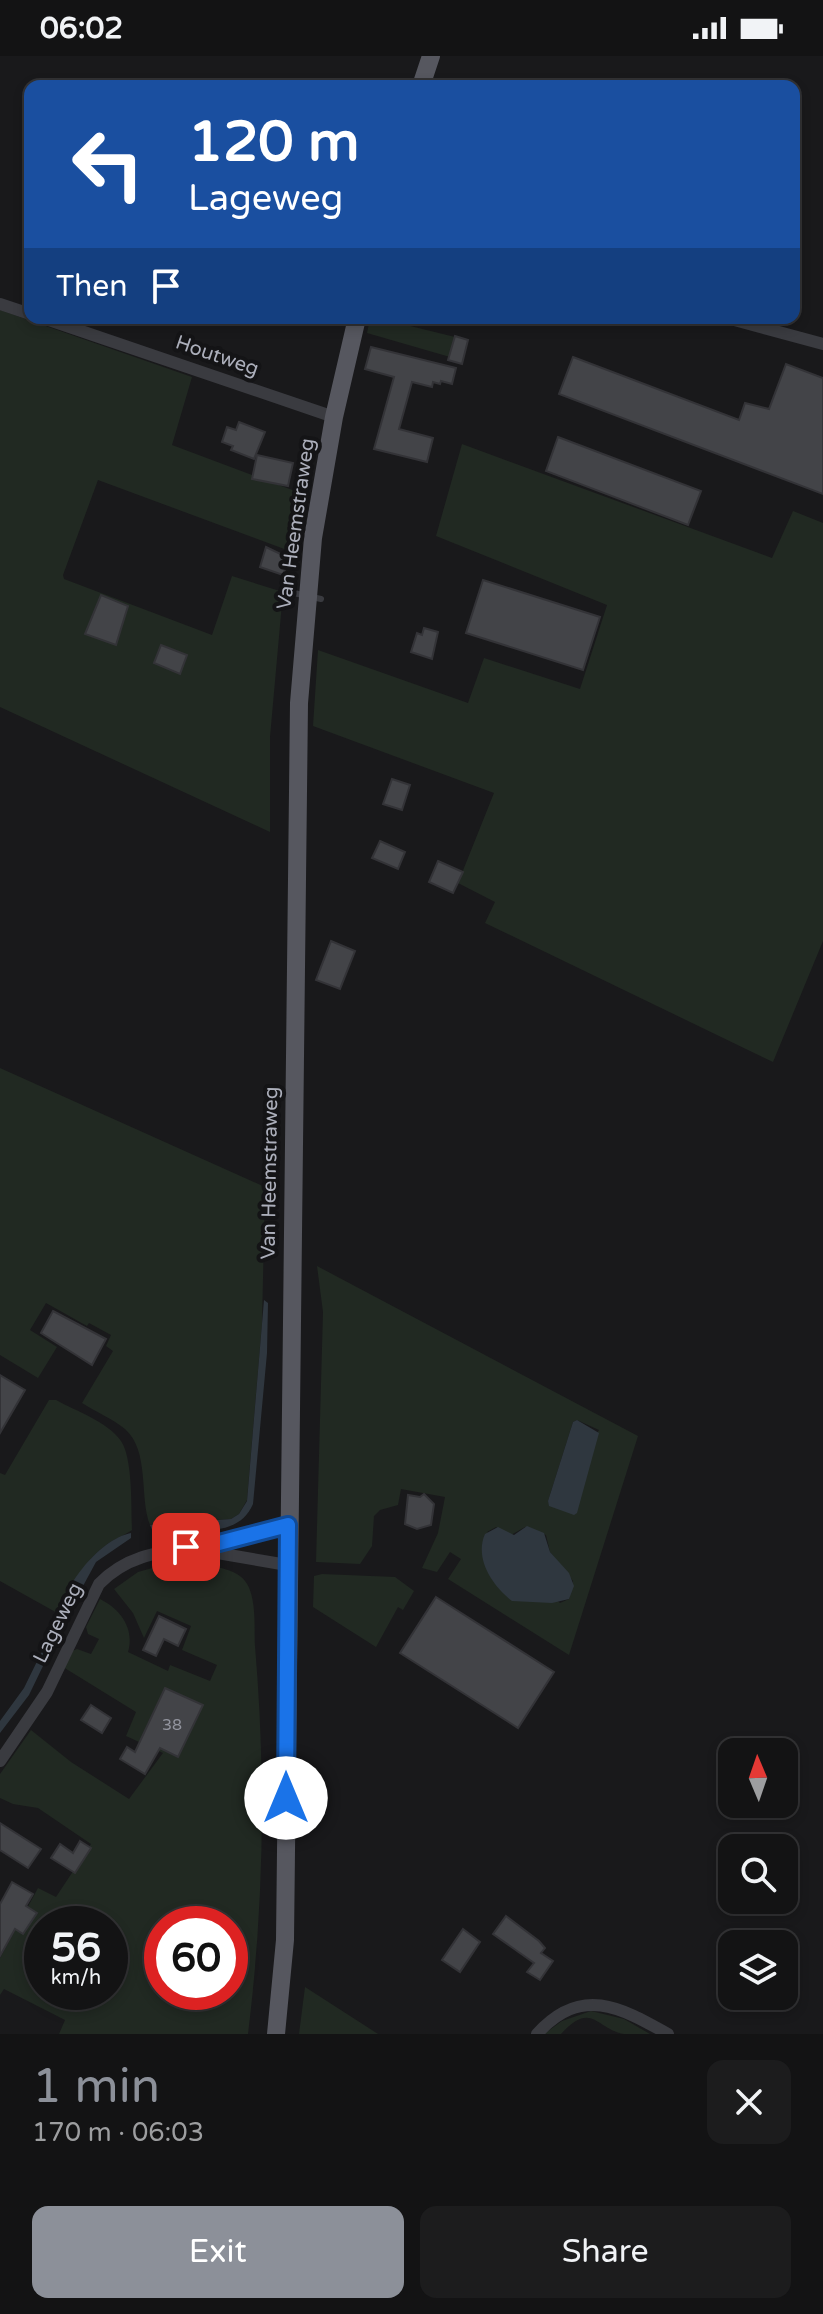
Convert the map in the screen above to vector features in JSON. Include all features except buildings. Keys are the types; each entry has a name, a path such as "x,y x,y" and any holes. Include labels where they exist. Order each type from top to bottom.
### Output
{"main road":[{"path":"423,80 431,56"},
{"name":"Van Heemstraweg","path":"276,2034 285,1940 292,1566 288,1525 296,785 307,596 334,417 356,324"}],"street":[{"path":"0,304 24,312"},
{"name":"Houtweg","path":"61,324 334,417"},
{"path":"749,324 823,344"},
{"name":"Lageweg","path":"1,1757 47,1692 99,1584 128,1561 151,1552 219,1543 288,1525"},
{"name":"Lageweg","path":"186,1547 292,1566"},
{"path":"537,2034 569,2009 604,2005 625,2010 668,2034"}],"shaded area":[{"path":"0,310 24,318 24,324 40,324 192,377 172,445 295,491 287,550 98,480 63,575 64,579 212,635 232,576 283,592 270,737 270,832 0,707"},
{"path":"369,324 402,324 455,337 450,357 367,333"},
{"path":"462,444 772,558 793,511 823,523 823,941 773,1062 485,923 495,902 458,883 494,793 313,726 318,650 468,703 484,658 580,689 607,605 436,536"},
{"path":"0,1068 265,1187 262,1324 247,1500 239,1514 231,1519 150,1525 141,1462 133,1438 120,1425 82,1403 113,1351 106,1346 111,1335 89,1323 87,1326 46,1303 30,1330 57,1347 38,1378 0,1355"},
{"path":"317,1266 638,1436 569,1655 448,1579 461,1559 450,1552 437,1572 422,1568 438,1533 445,1497 401,1489 398,1505 380,1510 374,1516 372,1546 360,1564 316,1562 323,1312","holes":["577,1420 599,1430 550,1506 548,1501 573,1422","496,1527 511,1535 525,1527 546,1535 550,1552 573,1581 569,1599 560,1603 487,1532"]},
{"path":"264,1300 268,1303 267,1353 253,1504 235,1524 223,1528 153,1532 150,1525 231,1519 239,1514 247,1501"},
{"path":"49,1400 56,1400 91,1418 108,1428 121,1441 128,1459 131,1496 132,1530 108,1544 83,1568 59,1614 0,1581 0,1473 5,1475"},
{"path":"577,1420 599,1433 574,1515 549,1506 548,1501 573,1422"},
{"path":"527,1526 544,1533 550,1552 569,1573 574,1586 569,1599 552,1603 512,1601 492,1580 482,1553 485,1534 498,1527 514,1535"},
{"path":"131,1533 131,1538 96,1562 63,1623 58,1624 65,1597 82,1568 106,1545"},
{"path":"163,1565 195,1565 229,1570 249,1587 254,1612 259,1694 262,1840 248,2034 59,2034 65,2020 45,2010 128,2010 128,1906 28,1906 38,1888 56,1897 91,1844 38,1808 13,1804 0,1798 0,1774 31,1730 71,1762 129,1799 163,1753 126,1736 136,1712 63,1667 70,1652 77,1649 91,1654 99,1639 88,1634 86,1627 100,1599 114,1608 124,1620 130,1643 128,1652 168,1671 170,1665 210,1681 217,1665 182,1650 191,1626 157,1611 144,1638 133,1613 114,1589 138,1572"},
{"path":"314,1576 395,1577 414,1591 403,1610 398,1607 376,1647 313,1607"},
{"path":"54,1635 56,1639 29,1695 0,1733 0,1721 24,1688 49,1637"},
{"path":"24,1914 24,1999 4,1989 0,1995 0,1958"},
{"path":"305,1987 378,2034 299,2034"},
{"path":"591,2011 624,2019 650,2034 624,2034 587,2018 571,2024 561,2034 544,2034 562,2021"}],"route":[{"path":"186,1547 219,1543 288,1525 286,1798"}]}
